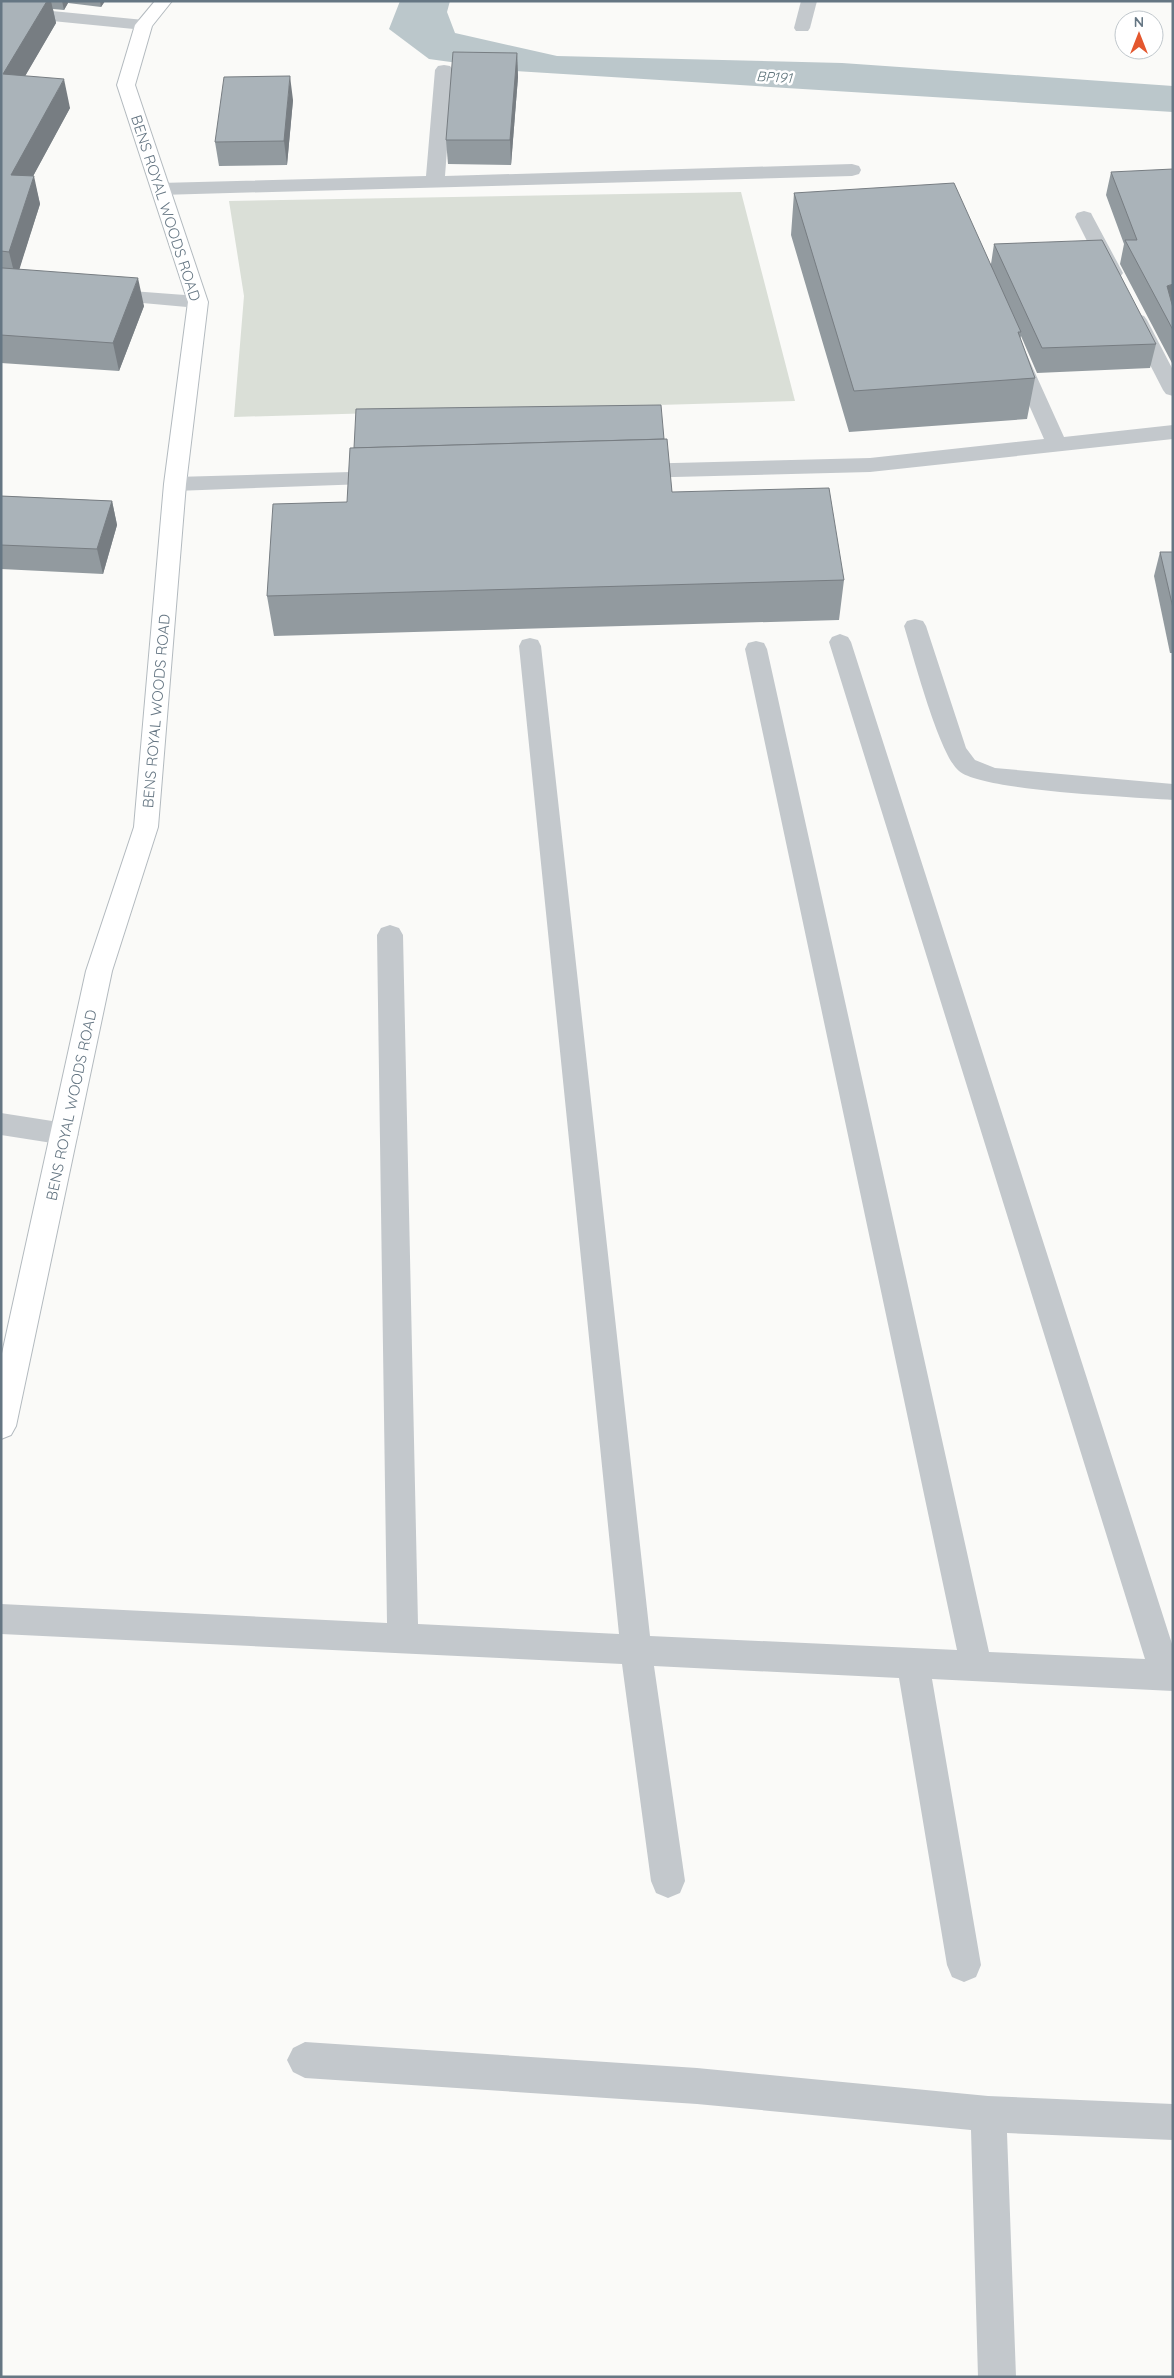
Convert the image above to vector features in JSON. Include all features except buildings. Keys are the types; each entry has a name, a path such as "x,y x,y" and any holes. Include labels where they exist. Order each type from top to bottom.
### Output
{"street":[{"name":"BENS ROYAL WOODS ROAD","path":"1,1426 66,1134 99,971 146,827 175,484 198,302 126,85 144,25 164,1"},
{"path":"1,11 144,25"},
{"path":"435,181 444,70"},
{"path":"160,189 852,170"},
{"path":"1084,217 1173,390"},
{"path":"90,294 198,302"},
{"path":"1009,336 1057,444"},
{"path":"612,472 870,465 1173,432"},
{"path":"175,484 404,478"},
{"path":"1,1619 1169,1676 840,642"},
{"path":"530,646 636,1650 668,1881"},
{"path":"756,649 976,1667"},
{"path":"390,935 402,1639"},
{"path":"1,1124 66,1134"},
{"path":"913,1664 964,1965"},
{"path":"305,2060 697,2086 988,2114 1173,2122"},
{"path":"988,2114 997,2377"}],"lane":[{"path":"802,28 809,1"},
{"path":"915,626 955,750 967,766 993,776 1173,792"}],"shaded area":[{"path":"741,192 795,401 234,417 244,296 229,201"}],"water":[{"name":"BP191","path":"400,1 450,1 447,12 455,33 557,56 842,63 1173,86 1173,112 515,71 429,59 389,29"}]}
